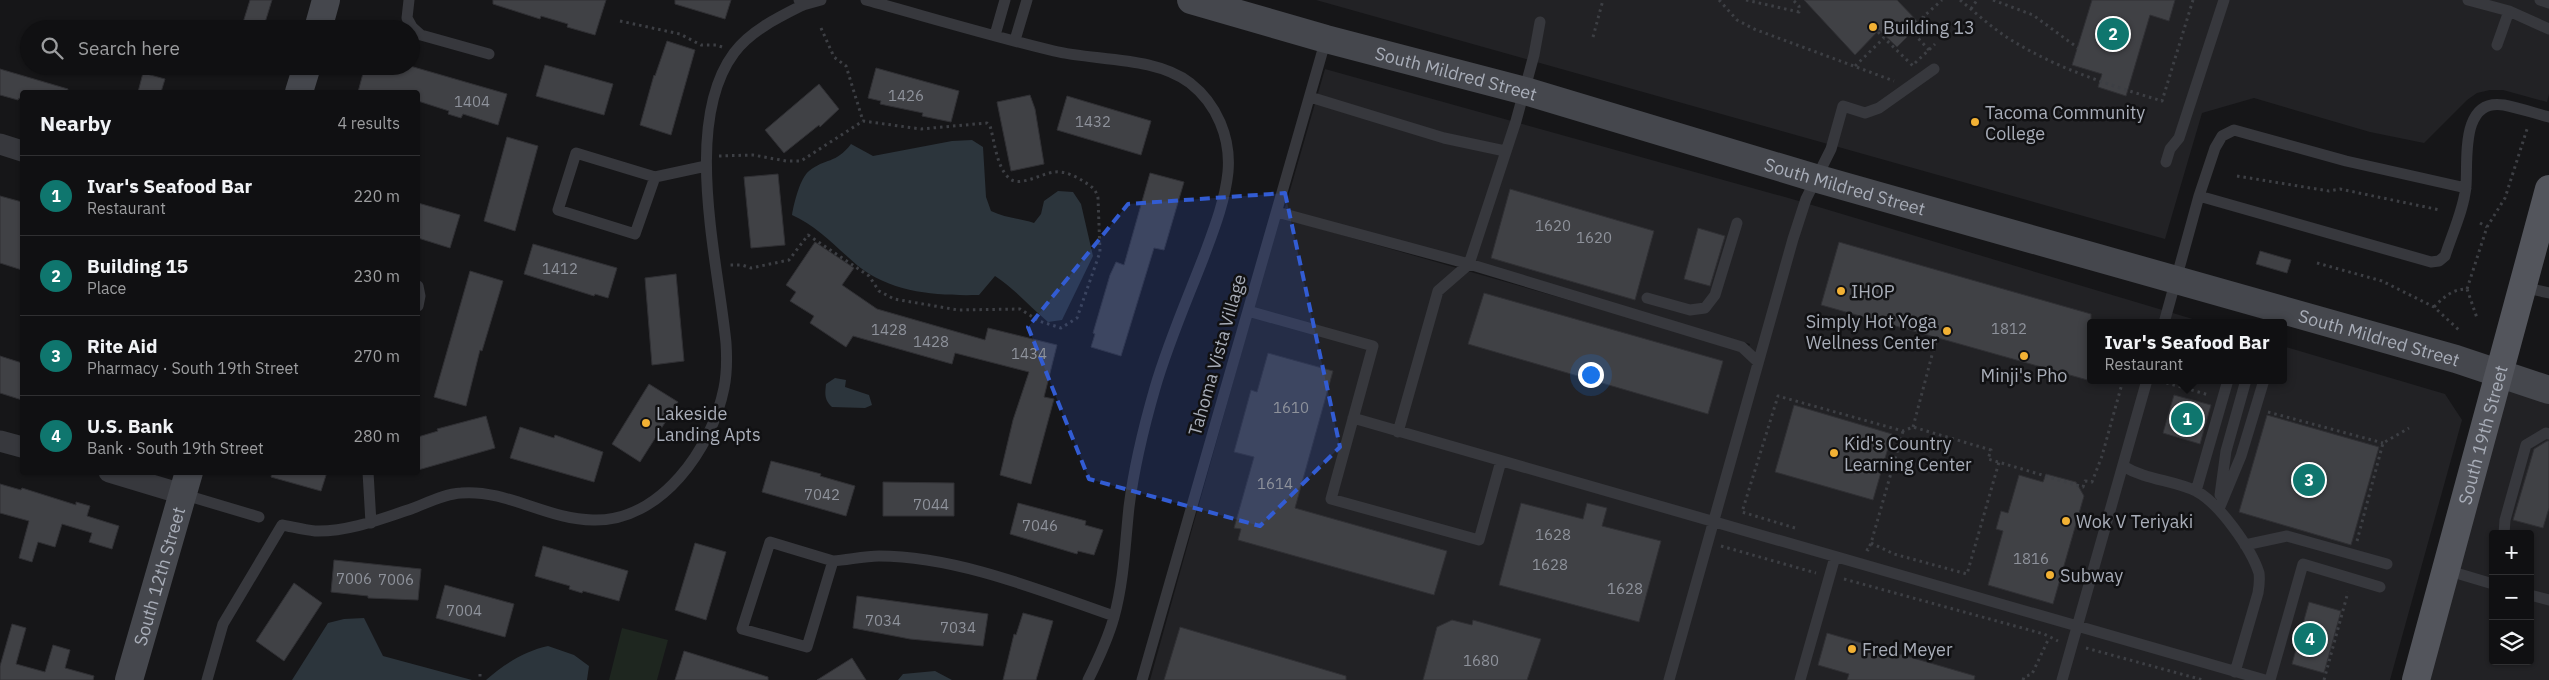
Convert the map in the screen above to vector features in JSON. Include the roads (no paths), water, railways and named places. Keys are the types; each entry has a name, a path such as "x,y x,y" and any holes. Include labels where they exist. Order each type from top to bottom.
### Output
{"main road":[{"path":"320,20 326,0"},
{"name":"South Mildred Street","path":"1190,0 1326,39 1524,91 1815,178 2456,359 2549,390"},
{"path":"300,90 304,75"},
{"name":"South 19th Street","path":"2416,680 2522,287 2543,235 2549,189"},
{"name":"South 12th Street","path":"129,680 186,483"}],"street":[{"path":"0,144 20,150"},
{"path":"0,441 20,446"},
{"path":"130,475 186,483"}],"lane":[{"path":"408,20 407,18 409,0"},
{"path":"207,680 223,624 282,525 315,531 371,523 449,495 468,492 490,495 571,517 593,520 636,512 650,504 672,484 707,438 724,388 726,343 706,162 706,131 718,82 733,56 751,37 801,2 821,0"},
{"path":"866,0 1015,40 1087,57 1151,66 1188,81 1205,96 1217,113 1227,147 1228,172 1215,226 1160,371 1146,420 1130,505 1125,558 1114,616 1088,680"},
{"path":"1015,40 1027,0"},
{"path":"2166,162 2170,149 2179,138 2224,0"},
{"path":"2468,0 2508,12 2549,29"},
{"path":"2540,0 2549,2"},
{"path":"996,35 1004,5 1022,15"},
{"path":"2497,45 2508,12"},
{"path":"1398,432 1438,292 1469,264 1524,91 1540,22"},
{"path":"420,34 489,54"},
{"name":"Tahoma Vista Village","path":"1142,680 1326,39"},
{"path":"1669,680 1793,239 1815,178 1831,149 1843,106 1865,113 1879,108 1934,69"},
{"path":"1310,97 1444,138 1505,151"},
{"path":"2199,196 2431,262 2439,261 2445,256 2466,188 2466,147 2474,116 2482,110 2502,105 2549,117"},
{"path":"2165,319 2199,196 2215,148 2222,136 2234,130 2346,162 2466,188"},
{"path":"655,177 635,234 558,210 576,153 655,177 706,162"},
{"path":"1277,212 1469,264 1742,347 1758,362"},
{"path":"1647,298 1690,310 1705,308 1715,295 1737,223"},
{"path":"2522,287 2549,293"},
{"path":"1248,311 1373,346 1331,499 1479,540 1501,461"},
{"path":"2062,680 2147,384"},
{"path":"2196,491 2227,384"},
{"path":"2219,509 2226,450 2245,384"},
{"path":"2219,509 2241,456 2263,384"},
{"path":"1353,418 2265,680"},
{"path":"2504,530 2505,520 2526,445 2546,433 2549,434"},
{"path":"2123,466 2136,474 2196,491 2219,509 2245,545 2259,574 2259,582 2258,593 2236,672"},
{"path":"368,475 371,523"},
{"path":"186,483 259,517"},
{"path":"2245,545 2287,536 2387,564"},
{"path":"833,561 807,647 742,629 770,542 833,561 878,556 926,560 1001,577 1114,616"},
{"path":"1800,680 1836,557"},
{"path":"2270,680 2303,564 2380,587"},
{"path":"2446,570 2489,583"},
{"path":"2534,596 2549,600"}],"place":[{"name":"Building 13","path":"1873,27"},
{"name":"Building 15","path":"2113,34"},
{"name":"Tacoma Community College","path":"1975,122"},
{"name":"IHOP","path":"1841,291"},
{"name":"Simply Hot Yoga Wellness Center","path":"1947,331"},
{"name":"Minji's Pho","path":"2024,356"},
{"name":"Ivar's Seafood Bar","path":"2187,419"},
{"name":"Lakeside Landing Apts","path":"646,423"},
{"name":"Kid's Country Learning Center","path":"1834,453"},
{"name":"Rite Aid","path":"2309,480"},
{"name":"Wok V Teriyaki","path":"2066,521"},
{"name":"Subway","path":"2050,575"},
{"name":"U.S. Bank","path":"2310,639"},
{"name":"Fred Meyer","path":"1852,649"}]}
